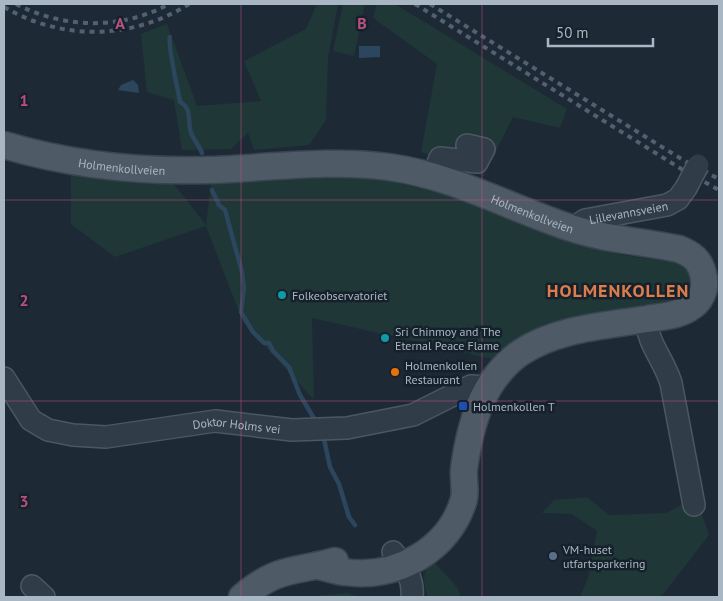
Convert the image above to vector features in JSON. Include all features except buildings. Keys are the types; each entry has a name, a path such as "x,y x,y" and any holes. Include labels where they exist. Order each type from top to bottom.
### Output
{"main road":[{"name":"Holmenkollveien","path":"4,145 34,154 88,165 151,171 210,170 326,163 392,168 433,177 479,191 572,229 614,240 669,247 688,252 699,261 712,288 688,309 645,319 580,330 547,339 532,346 508,363 488,387 476,412 464,471 466,490 453,524 427,551 374,572 346,572 319,566 281,572 259,584 242,597"}],"street":[{"path":"433,177 440,158 477,162 484,149 467,145"},
{"name":"Lillevannsveien","path":"572,229 585,220 668,204 678,199 698,166"},
{"path":"645,319 650,343 664,366 671,383 694,505"},
{"name":"Doktor Holms vei","path":"4,378 31,420 48,430 73,435 106,437 215,421 292,430 347,428 413,415 471,386 488,387"},
{"path":"397,562 399,587 411,597"}],"green space":[{"path":"317,4 338,4 328,58 326,120 309,145 254,150 248,133 231,149 182,150 174,100 147,92 141,34 167,24 197,106 261,101 244,61 306,29"},
{"path":"343,4 365,4 354,56 333,51"},
{"path":"377,4 395,4 567,109 560,128 513,117 484,176 421,152 437,64 373,18"},
{"path":"71,174 173,183 206,225 211,184 290,178 359,177 431,187 533,229 616,254 682,264 690,275 692,284 682,300 562,323 497,360 312,318 314,400 243,322 206,226 115,257 71,224"},
{"path":"587,497 609,515 666,513 696,497 709,535 661,597 580,597 588,578 597,531 572,514 542,513 554,500"},
{"path":"433,561 457,587 461,597 428,597 424,578 426,570"},
{"path":"348,593 358,597 301,597"}],"water":[{"path":"359,46 380,46 380,57 359,58"},
{"path":"133,80 138,85 139,93 118,90 121,85"}],"waterway":[{"path":"170,37 171,57 180,102 187,109 190,131 202,153"},
{"path":"212,190 219,205 225,210 242,272 244,288 241,312 253,332 264,343 269,343 273,351 289,367 300,395 315,420"},
{"path":"324,439 330,467 339,484 349,517 355,525"}],"railway":[{"path":"16,4 54,18 73,22 93,23 113,22 132,18 169,4"},
{"path":"4,7 26,18 49,26 97,32 121,30 144,24 167,16 189,4"},
{"path":"415,4 683,170 719,190"},
{"path":"430,4 688,163 719,179"}],"place":[{"name":"Folkeobservatoriet","path":"282,295"},
{"name":"Sri Chinmoy and The Eternal Peace Flame","path":"385,338"},
{"name":"Holmenkollen Restaurant","path":"395,372"},
{"name":"Holmenkollen T","path":"463,406"},
{"name":"VM-huset utfartsparkering","path":"553,556"}],"district":[{"name":"HOLMENKOLLEN","path":"618,290"}]}
